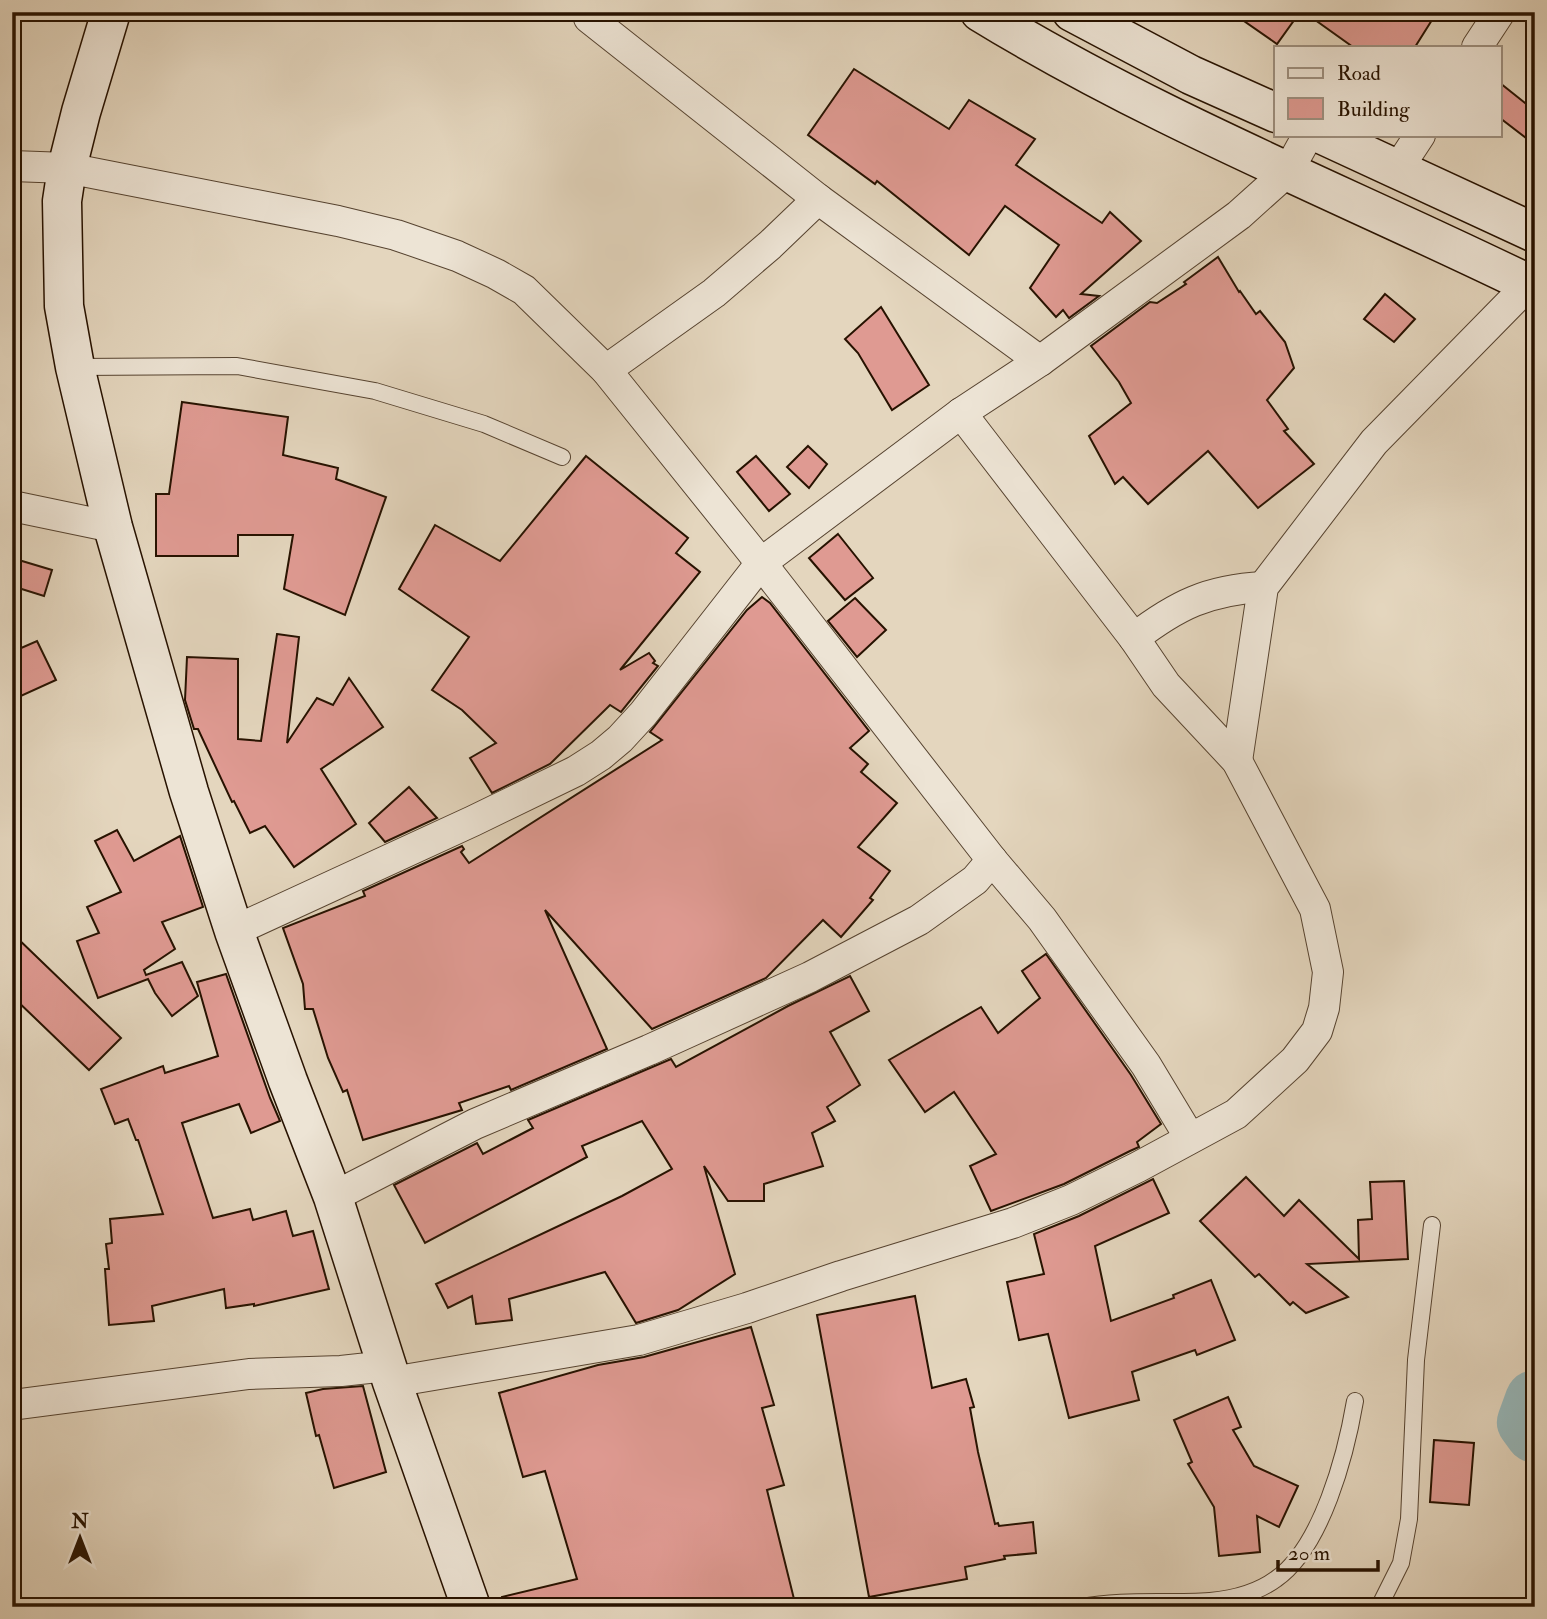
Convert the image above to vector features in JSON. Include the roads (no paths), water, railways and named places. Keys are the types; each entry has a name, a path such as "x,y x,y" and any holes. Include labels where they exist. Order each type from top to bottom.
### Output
{"main road":[{"path":"111,12 67,168 62,201 64,306 75,367 113,527 189,792 234,931 333,1197 389,1373 471,1607"},
{"path":"980,12 1061,61 1164,114 1532,286"},
{"path":"1072,12 1191,75 1274,112"},
{"path":"1325,136 1535,233"}],"street":[{"path":"1478,46 1500,12"},
{"path":"589,19 818,199 1040,361"},
{"path":"234,931 485,815 576,771 601,755 643,714 761,563 961,413 1040,361 1239,215 1288,171 1307,136"},
{"path":"1397,170 1419,136"},
{"path":"12,166 67,168 338,220 396,235 457,256 524,290 606,370 761,563 992,860 1042,919 1146,1065 1191,1138"},
{"path":"606,370 715,293 818,199"},
{"path":"1237,761 1263,587 1374,442 1532,286"},
{"path":"12,1405 249,1374 341,1371 389,1373 639,1340 1013,1223 1072,1200 1236,1114 1295,1060 1317,1031 1326,995 1328,972 1315,909 1237,761 1166,685 1134,638 961,413"},
{"path":"12,506 113,527"},
{"path":"1134,638 1157,621 1193,601 1231,589 1263,587"},
{"path":"333,1197 475,1125 810,977 919,920 975,880 992,860"}],"lane":[{"path":"75,367 237,366 375,391 484,424 562,457"},
{"path":"1378,1607 1401,1563 1409,1519 1416,1360 1432,1225"},
{"path":"1081,1607 1212,1601 1242,1596 1276,1579 1304,1550 1324,1511 1348,1441 1355,1401"}],"waterway":[{"path":"1535,1400 1527,1422 1535,1433"}]}
